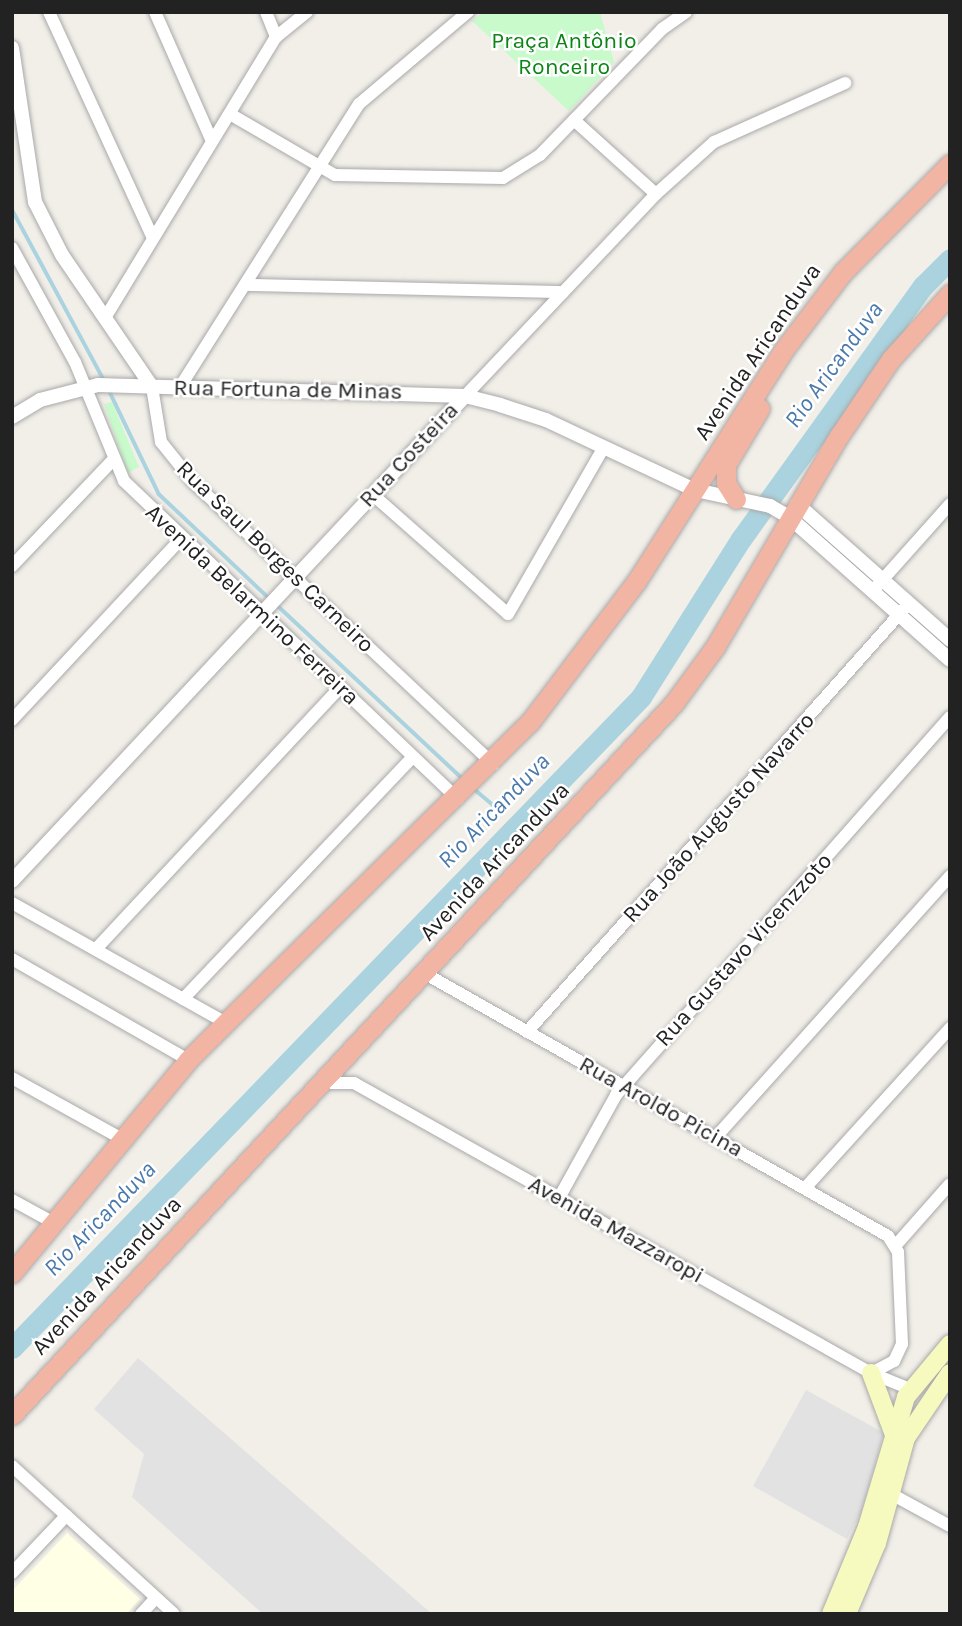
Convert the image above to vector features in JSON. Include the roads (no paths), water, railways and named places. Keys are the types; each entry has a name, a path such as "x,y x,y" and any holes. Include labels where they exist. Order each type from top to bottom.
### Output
{"highway":[{"name":"Avenida Aricanduva","path":"12,1273 56,1224 188,1060 224,1022 491,766 583,659 774,365 843,272 950,164"},
{"name":"Avenida Aricanduva","path":"12,1415 674,703 715,647 793,511 891,359 950,294"},
{"path":"736,499 724,473 767,394 774,365"}],"main road":[{"path":"847,1614 885,1491 893,1433 910,1389 950,1344"},
{"path":"871,1373 893,1433"},
{"path":"831,1614 906,1438 950,1373"},
{"path":"910,1389 936,1390"}],"street":[{"path":"49,12 152,236"},
{"path":"155,12 212,141"},
{"path":"266,12 276,37"},
{"path":"105,318 152,236 276,37 307,12"},
{"path":"180,387 248,285 318,169 373,88 467,12"},
{"path":"230,114 318,169 356,178 503,178 523,170 662,29 686,12"},
{"name":"Rua Saul Borges Carneiro","path":"12,48 35,202 47,231 152,387 161,442 193,482 289,584 491,766"},
{"name":"Rua Costeira","path":"12,881 656,194 714,142 845,83"},
{"path":"574,120 656,194"},
{"name":"Avenida Belarmino Ferreira","path":"12,248 91,385 112,461 138,498 181,539 267,609 412,758 460,797"},
{"path":"248,285 563,292"},
{"name":"Rua Fortuna de Minas","path":"12,417 40,400 91,385 465,396 546,419 603,449 695,490 793,511"},
{"path":"372,494 506,613 603,449"},
{"path":"12,566 112,461"},
{"path":"873,591 950,504"},
{"path":"793,511 884,579 904,608 950,660"},
{"path":"793,511 873,591 904,608 950,640"},
{"path":"12,720 181,539"},
{"name":"Rua João Augusto Navarro","path":"527,1032 904,608"},
{"path":"96,949 340,687"},
{"name":"Rua Gustavo Vicenzzoto","path":"559,1198 623,1086 950,717"},
{"path":"183,999 412,758"},
{"path":"715,1138 950,876"},
{"path":"12,903 224,1022"},
{"path":"12,959 188,1060"},
{"name":"Rua Aroldo Picina","path":"424,973 806,1187 896,1245"},
{"path":"806,1187 950,1028"},
{"path":"12,1078 124,1140"},
{"name":"Avenida Mazzaropi","path":"321,1083 354,1083 871,1373 910,1389"},
{"path":"871,1373 894,1361 902,1344 896,1245 950,1184"},
{"path":"12,1199 56,1224"},
{"path":"12,1466 174,1614"},
{"path":"885,1491 950,1526"},
{"path":"12,1573 66,1516"},
{"path":"141,1614 156,1598"}],"waterway":[{"path":"12,209 104,380"},
{"name":"Rio Aricanduva","path":"12,1348 641,697 741,539 923,286 950,259"},
{"path":"109,390 159,494 270,599"},
{"path":"276,604 462,778"},
{"path":"473,788 498,809"}],"park label":[{"name":"Praça Antônio Ronceiro","path":"564,54"}]}
